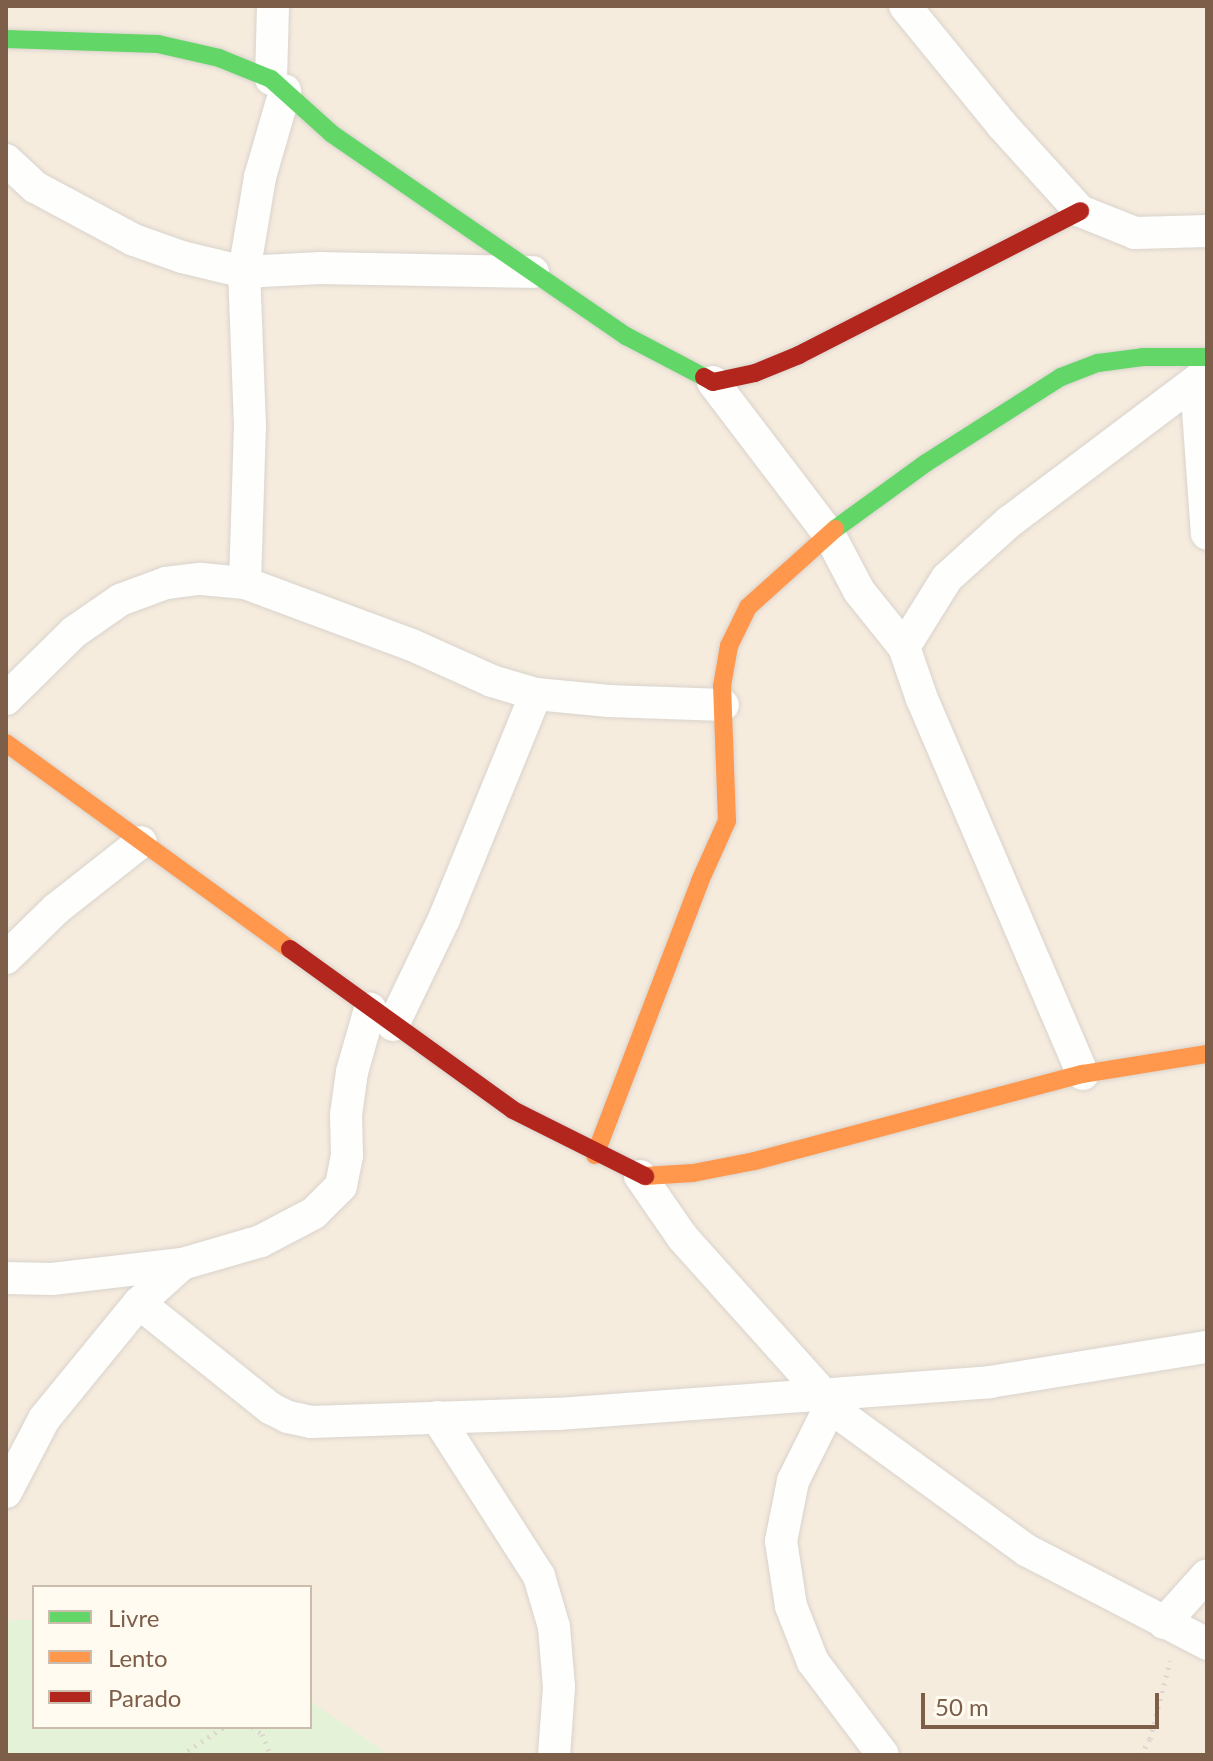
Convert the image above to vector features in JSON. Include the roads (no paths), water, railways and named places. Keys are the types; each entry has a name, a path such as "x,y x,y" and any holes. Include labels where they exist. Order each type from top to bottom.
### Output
{"street":[{"path":"245,583 250,426 244,272 278,85 273,6"},
{"path":"905,6 1002,125 1080,211 1135,233 1207,231"},
{"path":"6,39 158,44 219,58 278,85 332,134 626,336 713,382 829,534 859,591 904,647 938,738 1083,1074"},
{"path":"6,160 35,187 134,240 182,257 244,272 321,268 533,272"},
{"path":"713,382 755,373 799,355 1080,211"},
{"path":"595,1155 678,935 727,821 722,686 729,646 748,607 829,534 926,463 1061,377 1113,361 1203,371"},
{"path":"1203,371 1207,534"},
{"path":"904,647 947,578 967,559 1009,522 1203,371"},
{"path":"6,699 74,632 120,600 166,583 201,579 245,583 412,645 492,681 536,694 609,701 723,705"},
{"path":"6,1278 52,1279 182,1264 261,1241 314,1213 341,1186 347,1156 346,1115 352,1072 382,1017 444,919 536,694"},
{"path":"6,743 513,1110 640,1176 693,1173 755,1161 1083,1074 1207,1054"},
{"path":"6,958 56,909 141,842"},
{"path":"640,1176 683,1238 825,1399 1026,1550 1207,1644"},
{"path":"6,1492 44,1419 139,1303 182,1264"},
{"path":"139,1303 270,1408 288,1417 311,1422 558,1414 825,1399 990,1382 1207,1347"},
{"path":"825,1399 793,1481 781,1541 791,1606 813,1662 883,1755"},
{"path":"437,1417 517,1536 539,1576 554,1627 559,1687 554,1755"},
{"path":"1171,1627 1207,1575"}]}
